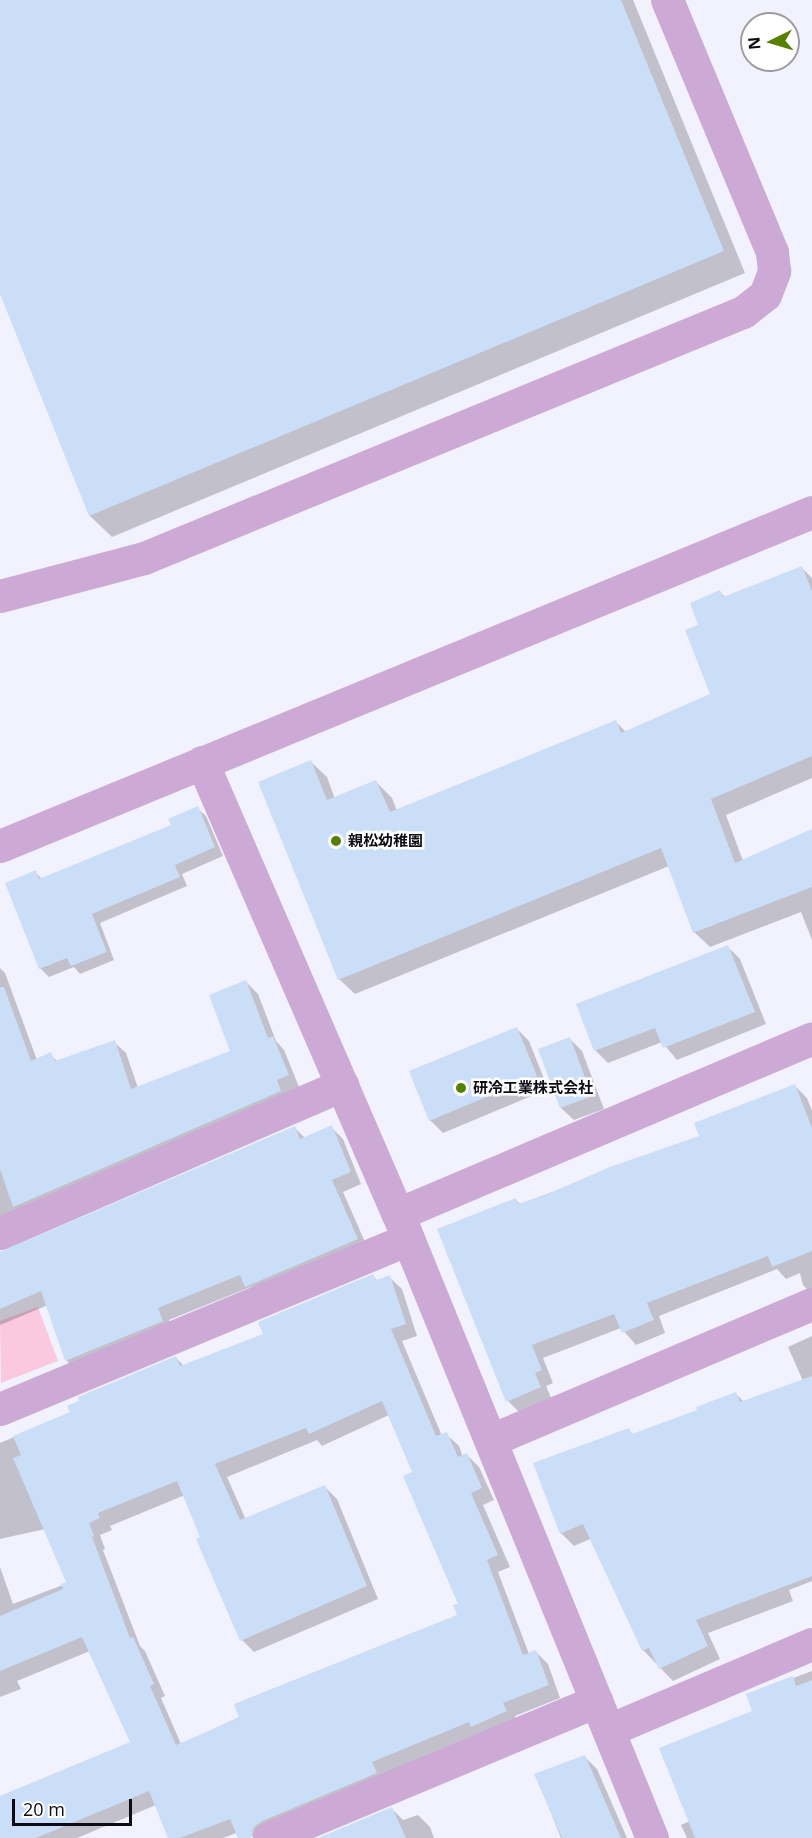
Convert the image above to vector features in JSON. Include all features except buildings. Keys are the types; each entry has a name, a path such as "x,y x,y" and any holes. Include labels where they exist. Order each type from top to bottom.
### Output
{"street":[{"path":"0,596 144,558 743,312 765,295 774,271 772,252 667,0"},
{"path":"0,846 812,512"},
{"path":"202,762 403,1226 652,1838"},
{"path":"0,1409 812,1038"},
{"path":"0,1233 342,1085"},
{"path":"491,1440 812,1304"},
{"path":"269,1838 603,1716 812,1644"}],"shaded area":[{"path":"38,1307 58,1361 1,1383 0,1321"}],"place":[{"name":"親松幼稚園","path":"336,841"},
{"name":"研冷工業株式会社","path":"461,1088"}]}
